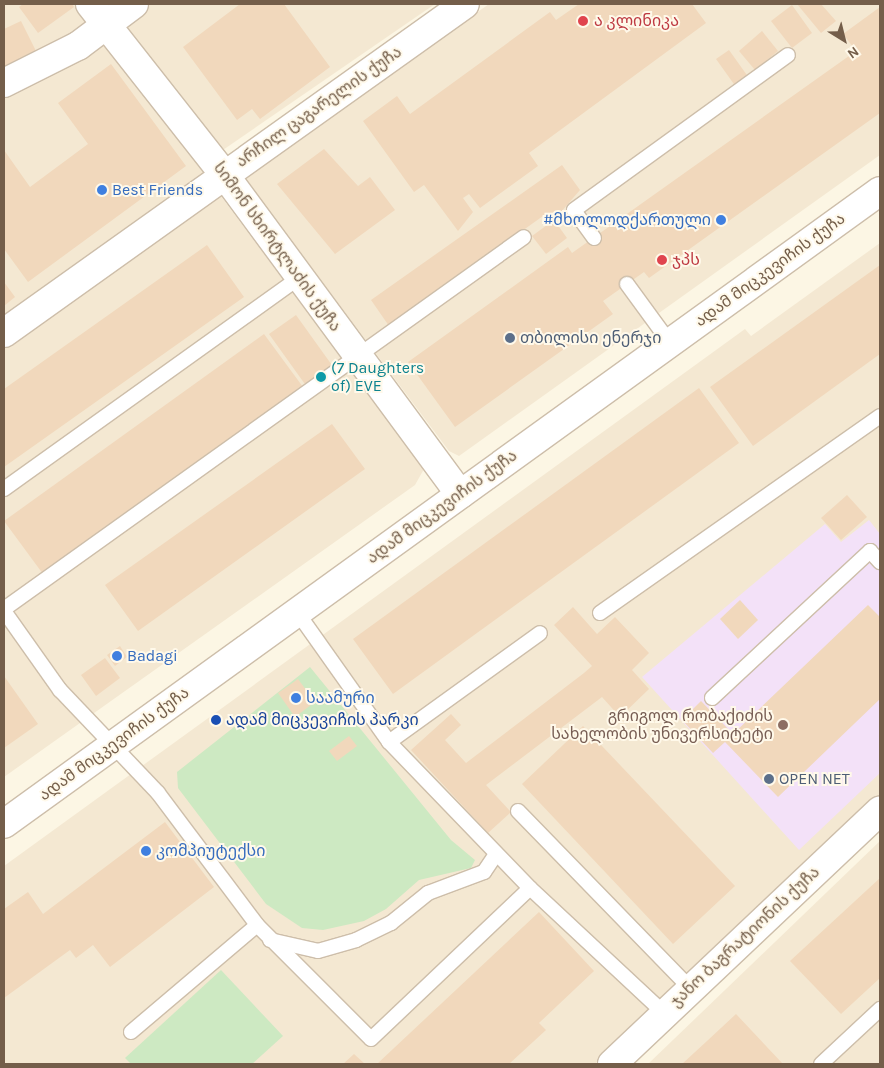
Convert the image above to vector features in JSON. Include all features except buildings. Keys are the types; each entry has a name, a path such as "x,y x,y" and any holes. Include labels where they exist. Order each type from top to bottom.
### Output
{"street":[{"path":"4,83 78,46 98,14 134,4"},
{"name":"არჩილ ცაგარელის ქუჩა","path":"4,333 464,4"},
{"name":"სიმონ სხირტლაძის ქუჩა","path":"98,14 224,174 460,494"},
{"name":"ადამ მიცკევიჩის ქუჩა","path":"4,824 880,190"},
{"name":"ჯანო ბაგრატიონის ქუჩა","path":"612,1064 880,811"}],"lane":[{"path":"594,238 574,210 788,55"},
{"path":"524,237 359,358 4,610 60,690 110,746 158,793 257,925 371,1039 530,888"},
{"path":"4,489 300,278"},
{"path":"627,284 670,342"},
{"path":"600,613 880,416"},
{"path":"712,698 870,551 880,562"},
{"path":"297,612 389,742 530,888 664,1013"},
{"path":"389,742 540,633"},
{"path":"518,811 691,989"},
{"path":"270,940 318,951 356,940 391,923 428,893 484,872 496,854"},
{"path":"131,1032 257,925"},
{"path":"821,1064 880,1009"}],"shaded area":[{"path":"4,4 120,4 93,24 424,469 415,485 4,777"},
{"path":"150,4 435,4 220,152 121,25"},
{"path":"489,4 880,4 880,155 459,456 449,451 244,178"},
{"path":"880,243 880,795 595,1064 4,1064 4,866 745,329 751,336"},
{"name":"გრიგოლ რობაქიძის სახელობის უნივერსიტეტი","path":"869,520 880,534 880,773 799,850 642,677 825,524 841,542"},
{"path":"880,841 880,1064 648,1064"}],"green space":[{"path":"310,667 451,840 475,860 471,868 419,880 386,909 364,921 323,930 302,928 266,904 178,788 177,772"},
{"path":"221,970 283,1036 252,1064 131,1064 125,1058"}],"place":[{"name":"ა კლინიკა","path":"583,21"},
{"name":"Best Friends","path":"102,190"},
{"name":"#მხოლოდქართული","path":"721,220"},
{"name":"ჯპს","path":"662,260"},
{"name":"თბილისი ენერჯი","path":"510,338"},
{"name":"(7 Daughters of) EVE","path":"321,377"},
{"name":"Badagi","path":"117,656"},
{"name":"საამური","path":"296,698"},
{"name":"ადამ მიცკევიჩის პარკი","path":"216,720"},
{"name":"გრიგოლ რობაქიძის სახელობის უნივერსიტეტი","path":"783,725"},
{"name":"OPEN NET","path":"769,779"},
{"name":"კომპიუტექსი","path":"146,851"}]}
